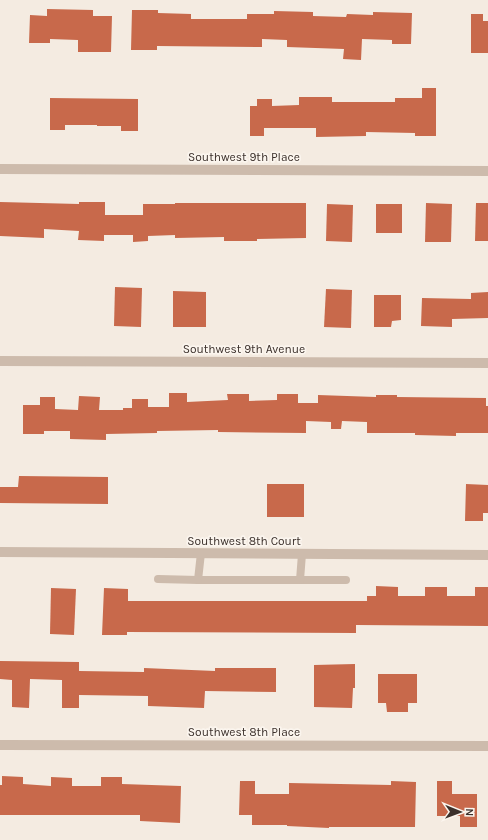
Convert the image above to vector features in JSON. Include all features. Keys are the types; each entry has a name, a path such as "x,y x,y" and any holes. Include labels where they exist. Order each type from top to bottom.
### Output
{"street":[{"name":"Southwest 9th Place","path":"0,169 488,171"},
{"name":"Southwest 9th Avenue","path":"0,361 488,363"},
{"name":"Southwest 8th Court","path":"0,552 488,555"},
{"name":"Southwest 8th Place","path":"0,744 488,746"}],"lane":[{"path":"198,580 201,553"},
{"path":"300,580 302,554"},
{"path":"158,579 346,580"}],"building":[{"path":"47,9 93,10 93,16 112,16 111,52 78,52 78,40 50,39 50,43 29,43 30,15 47,16"},
{"path":"132,10 158,10 158,13 191,14 191,19 247,19 247,14 274,14 274,11 313,12 313,16 346,17 347,14 373,15 373,12 412,13 411,44 392,44 392,40 362,39 361,60 343,59 344,49 287,47 287,40 262,39 262,47 157,46 157,50 131,50"},
{"path":"471,14 483,14 483,21 488,21 488,53 471,53"},
{"path":"422,88 436,88 436,136 415,136 415,133 366,132 366,136 316,137 316,128 264,128 264,136 250,136 250,106 257,106 257,99 272,99 272,106 299,105 299,97 332,97 332,102 395,102 395,98 422,98"},
{"path":"50,98 138,99 138,131 121,131 121,126 97,125 65,125 65,130 50,130"},
{"path":"0,202 79,204 79,202 105,202 105,215 143,215 143,204 306,203 306,238 257,239 257,241 224,241 224,237 175,238 175,235 148,236 148,241 133,242 133,235 104,235 104,241 78,240 79,231 44,229 44,238 0,236"},
{"path":"426,203 452,204 451,242 425,242"},
{"path":"476,203 488,203 488,241 475,241"},
{"path":"327,204 353,205 352,242 326,241"},
{"path":"376,204 402,204 402,233 376,233"},
{"path":"115,287 142,288 141,327 114,326"},
{"path":"326,289 352,290 351,328 324,327"},
{"path":"173,291 206,292 206,327 173,327"},
{"path":"488,292 488,318 452,319 452,327 421,326 422,298 471,299 471,293"},
{"path":"374,295 401,295 401,320 392,321 391,327 374,327"},
{"path":"169,393 187,393 187,402 228,400 227,394 249,394 249,401 277,400 277,394 298,394 298,403 318,403 318,395 376,397 376,395 397,395 397,397 486,398 486,406 488,406 488,433 456,433 456,436 415,435 415,433 367,433 367,422 342,421 341,429 331,429 331,422 306,421 306,433 218,432 218,430 157,431 157,433 106,434 106,440 70,439 70,431 44,431 44,434 23,434 23,405 40,405 40,397 55,397 55,409 78,410 79,396 100,397 99,410 123,410 123,408 132,408 132,399 148,399 148,407 169,407"},
{"path":"19,476 108,477 108,504 0,503 0,487 18,487"},
{"path":"267,484 304,484 304,517 267,517"},
{"path":"466,484 488,485 488,513 483,513 483,521 465,521"},
{"path":"376,586 398,587 398,596 425,596 425,587 447,587 447,596 475,596 475,587 488,587 488,626 356,625 356,633 127,632 127,635 102,635 104,588 128,589 128,601 367,601 367,596 376,596"},
{"path":"51,588 76,589 74,635 50,634"},
{"path":"0,661 79,662 79,671 144,672 144,668 215,671 215,668 276,668 276,692 205,691 204,708 148,706 148,696 79,695 79,708 62,708 62,680 30,679 29,708 12,707 12,680 0,679"},
{"path":"355,664 355,688 353,688 352,708 314,707 314,665"},
{"path":"378,674 417,674 417,703 408,703 408,712 387,712 386,703 378,703"},
{"path":"2,776 23,777 23,784 51,786 51,777 72,778 72,786 101,786 101,777 122,777 122,784 181,786 180,823 140,821 140,815 0,815 0,785 2,785"},
{"path":"240,781 255,781 255,794 289,794 289,783 391,785 391,781 416,782 415,827 329,828 287,825 252,825 252,815 239,815"},
{"path":"437,781 452,781 452,794 477,794 477,827 460,827 460,816 437,816"}]}
